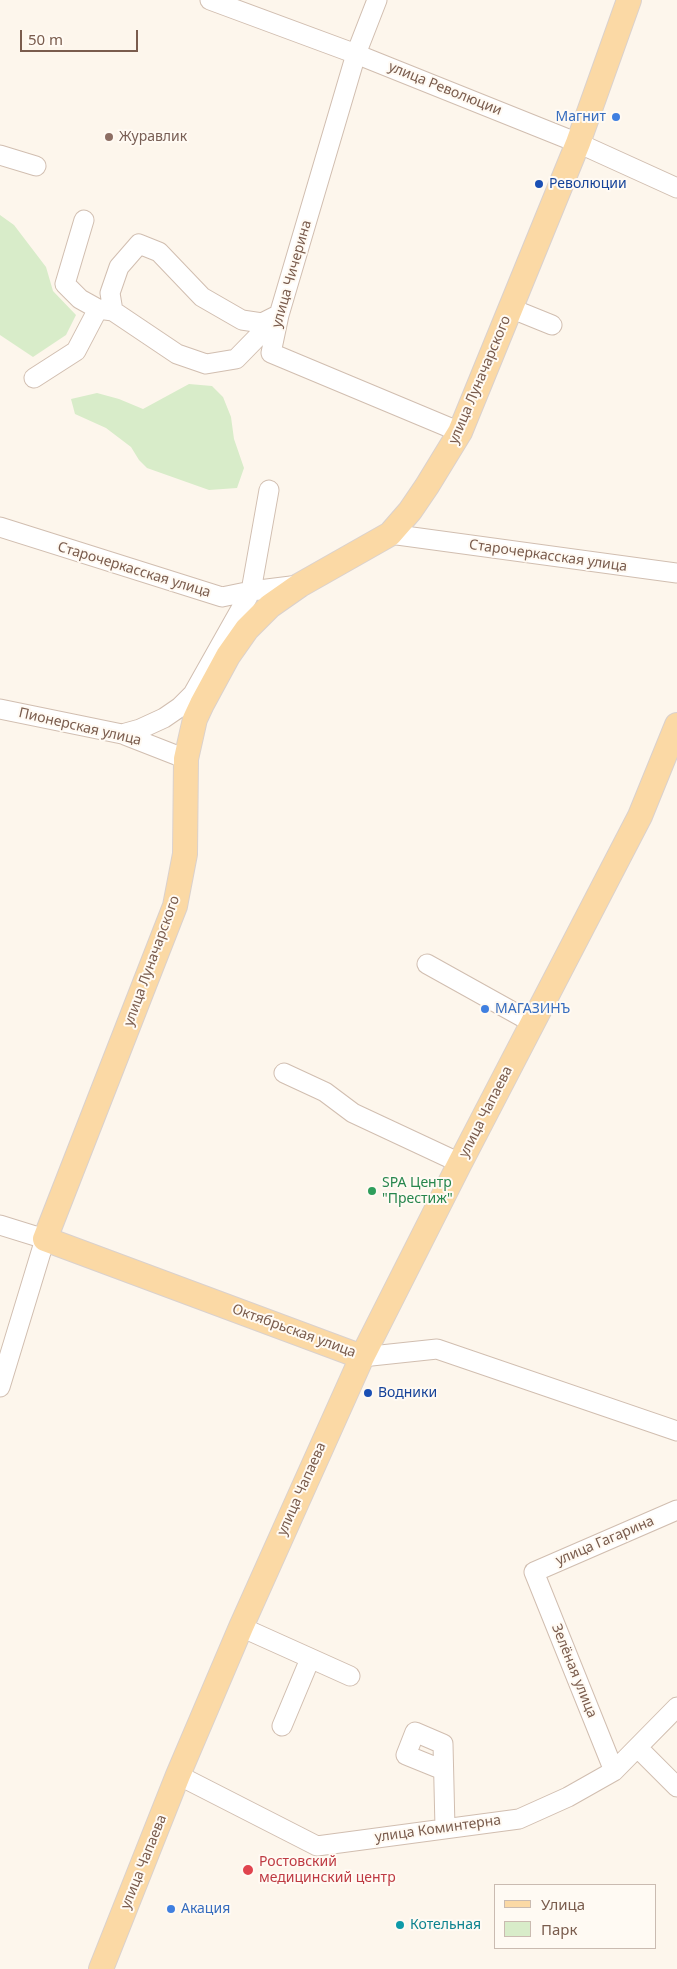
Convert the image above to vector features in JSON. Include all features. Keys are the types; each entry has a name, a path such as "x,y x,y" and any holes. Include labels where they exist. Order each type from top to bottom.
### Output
{"main road":[{"name":"улица Луначарского","path":"45,1239 175,906 185,854 186,759 195,719 228,656 248,629 270,606 300,585 390,534 410,511 460,432 578,143 628,0"},
{"name":"улица Чапаева","path":"102,1969 178,1775 241,1627 362,1357 460,1163 640,816 677,725"},
{"name":"Октябрьская улица","path":"45,1239 362,1357"}],"street":[{"name":"улица Революции","path":"210,0 356,54 578,143 677,188"},
{"name":"улица Чичерина","path":"377,0 356,54 279,315 271,353 460,432"},
{"path":"0,155 36,166"},
{"path":"84,220 65,284 80,299 106,310 177,354 206,364 236,359 279,315"},
{"path":"34,378 76,351 106,310 119,267 139,244 159,252 202,297 242,320 262,323 279,315"},
{"path":"510,308 552,325"},
{"path":"122,734 140,729 164,718 180,707 193,694 251,591 269,490"},
{"name":"Старочеркасская улица","path":"0,527 222,597 251,591 300,585"},
{"name":"Старочеркасская улица","path":"390,534 677,574"},
{"name":"Пионерская улица","path":"0,709 122,734 186,759"},
{"path":"427,964 532,1023"},
{"path":"284,1073 325,1092 353,1113 460,1163"},
{"name":"Октябрьская улица","path":"0,1226 45,1239"},
{"name":"улица Луначарского","path":"0,1387 45,1239"},
{"name":"Октябрьская улица","path":"362,1357 437,1349 677,1431"},
{"name":"улица Гагарина","path":"534,1572 677,1510"},
{"name":"Зелёная улица","path":"534,1572 614,1771"},
{"path":"241,1627 350,1676"},
{"path":"282,1726 310,1659"},
{"name":"улица Коминтерна","path":"178,1775 317,1846 519,1819 568,1797 614,1771 677,1707"},
{"path":"638,1748 677,1787"},
{"path":"443,1770 445,1828"}],"green space":[{"path":"0,215 14,225 46,267 53,291 76,315 66,335 33,357 0,335"},
{"path":"189,384 212,386 223,397 231,417 234,439 244,468 237,488 209,490 147,468 139,460 131,447 106,428 75,414 71,399 97,393 119,399 143,409"}],"place":[{"name":"Магнит","path":"616,117"},
{"name":"Журавлик","path":"109,137"},
{"name":"Революции","path":"539,184"},
{"name":"МАГАЗИНЪ","path":"485,1009"},
{"name":"SPA Центр \"Престиж\"","path":"372,1191"},
{"name":"Водники","path":"368,1393"},
{"name":"Ростовский медицинский центр","path":"248,1870"},
{"name":"Акация","path":"171,1909"},
{"name":"Котельная","path":"400,1925"}]}
